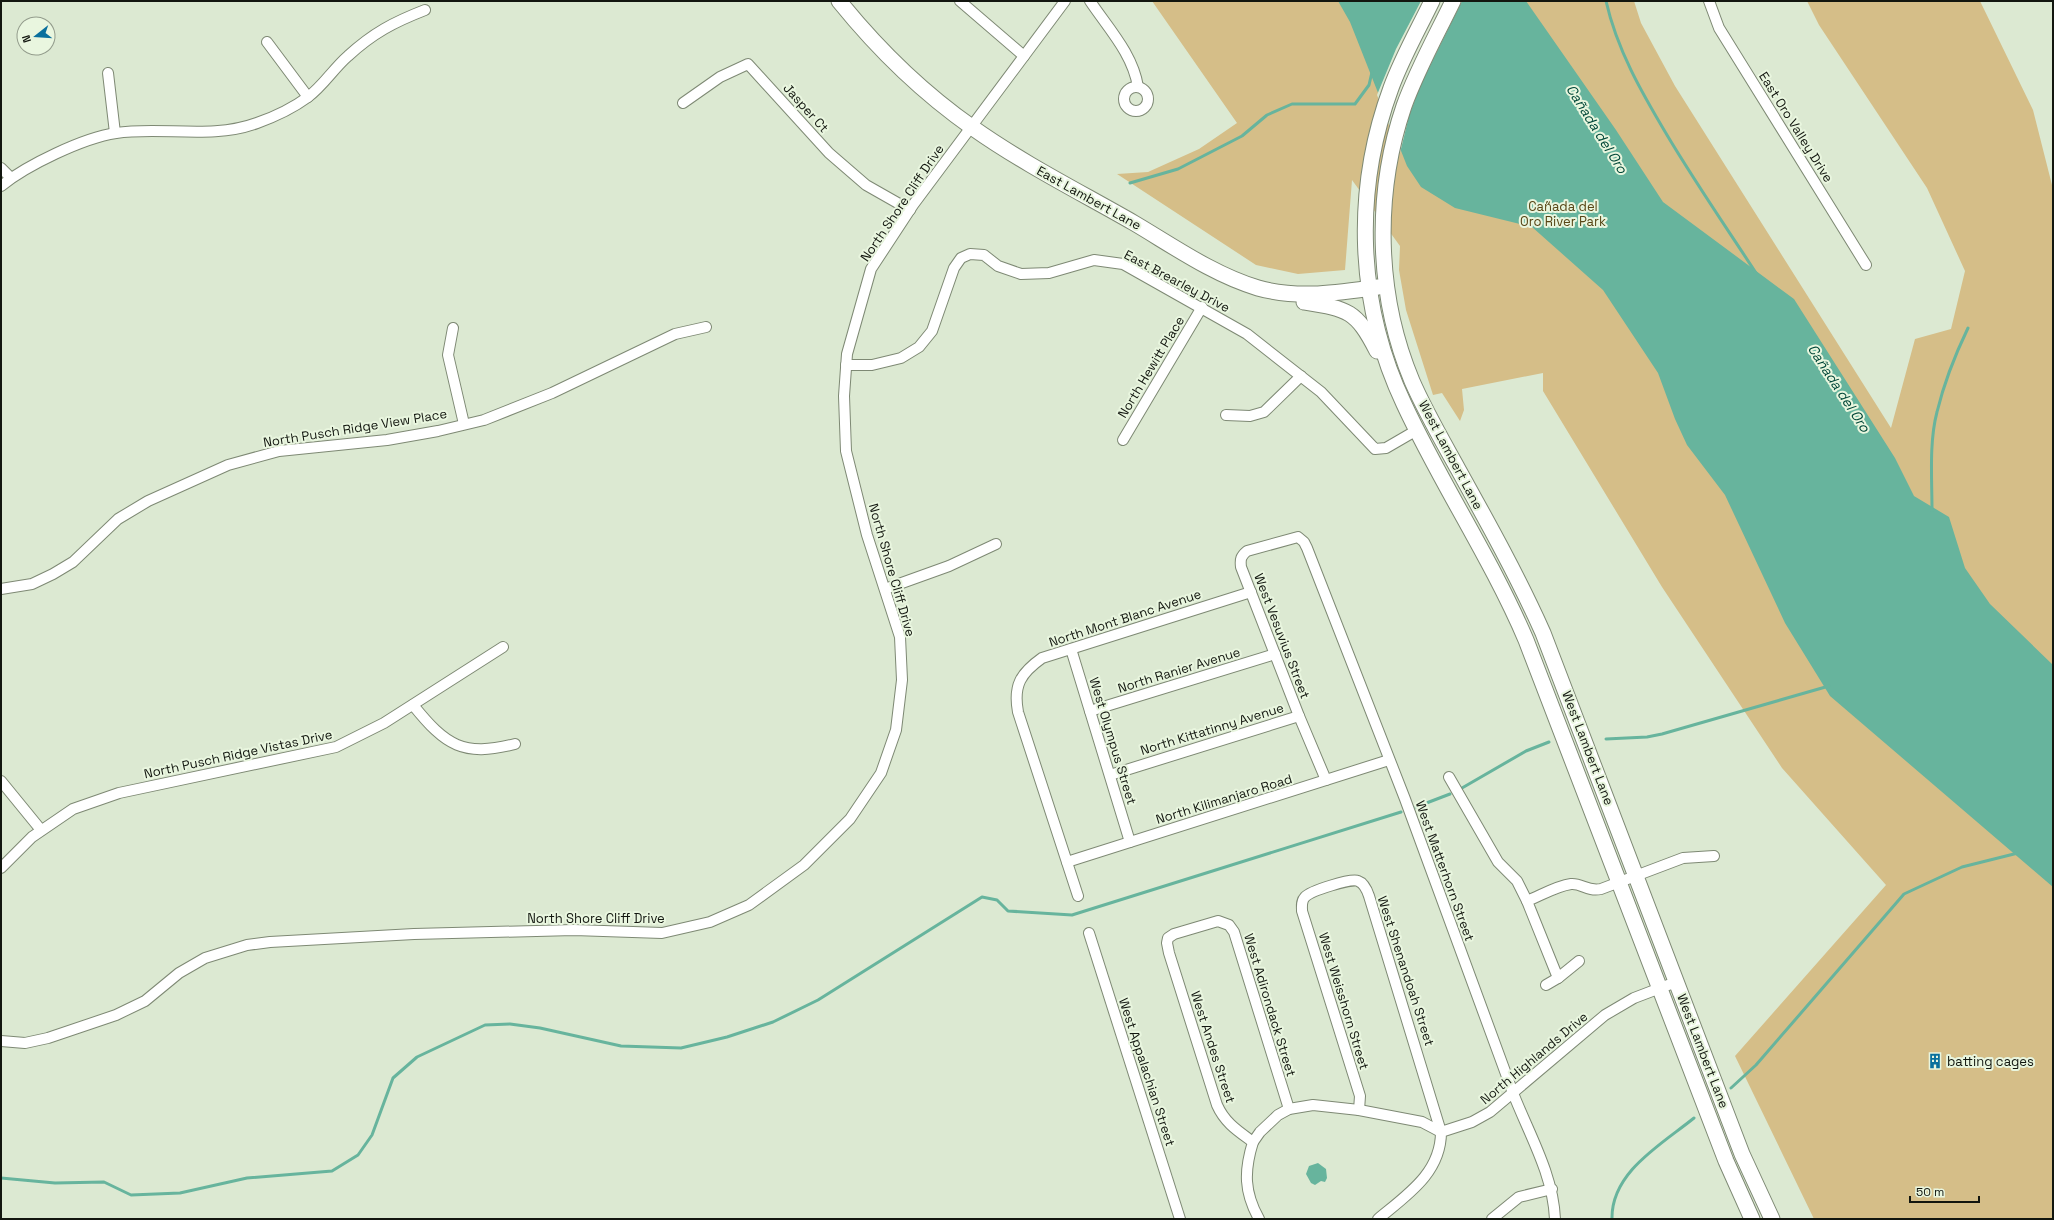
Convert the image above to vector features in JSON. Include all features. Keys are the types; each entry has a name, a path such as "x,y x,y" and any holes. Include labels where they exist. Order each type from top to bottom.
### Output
{"main road":[{"name":"East Lambert Lane","path":"839,1 897,63 971,127 1022,160 1200,261 1244,283 1272,291 1317,295 1369,289 1386,280"},
{"name":"West Lambert Lane","path":"1432,1 1397,73 1378,132 1367,189 1365,241 1366,262 1369,289 1377,328 1396,387 1417,430 1484,553 1518,620 1726,1161 1752,1219"},
{"name":"West Lambert Lane","path":"1453,1 1414,81 1395,136 1387,175 1384,204 1384,249 1386,280 1394,324 1412,380 1432,422 1506,557 1545,639 1742,1154 1772,1219"},
{"path":"1272,291 1291,299 1335,307 1351,314 1366,331 1396,387"},
{"path":"1447,485 1457,489 1491,548 1506,557"}],"street":[{"path":"960,1 1024,56"},
{"name":"North Shore Cliff Drive","path":"1,1041 25,1044 48,1038 116,1015 145,1001 179,973 205,958 247,945 270,942 414,934 574,930 662,932 710,922 748,905 804,865 850,819 881,773 896,730 902,680 900,637 867,535 846,450 844,396 847,354 871,269 910,210 1064,1"},
{"path":"1090,1 1130,60 1136,73 1138,87"},
{"name":"East Oro Valley Drive","path":"1709,1 1719,28 1866,265"},
{"path":"1,186 11,178 45,158 80,144 115,133 200,132 233,129 262,121 282,113 308,97 348,56 375,34 392,23 425,10"},
{"path":"267,42 308,97"},
{"name":"Jasper Ct","path":"683,103 720,77 748,64 829,153 866,185 910,210"},
{"path":"108,73 115,133"},
{"path":"1,168 11,178"},
{"name":"East Brearley Drive","path":"846,365 872,365 901,358 918,347 932,331 954,268 961,258 970,254 984,255 998,266 1021,274 1050,273 1094,260 1123,264 1202,307 1247,334 1301,376 1349,420 1370,446 1375,449 1386,448 1417,430"},
{"name":"North Hewitt Place","path":"1123,440 1202,307"},
{"name":"North Pusch Ridge View Place","path":"1,589 32,584 53,574 73,562 118,519 148,501 228,465 279,451 387,440 484,420 552,393 675,334 706,327"},
{"path":"453,328 448,354 464,424"},
{"path":"1226,415 1250,416 1264,412 1301,376"},
{"name":"West Vesuvius Street","path":"1298,537 1243,554 1240,559 1251,592 1299,716 1326,780"},
{"name":"West Matterhorn Street","path":"1298,537 1304,542 1307,548 1405,799 1513,1093 1527,1123 1552,1189 1555,1219"},
{"path":"885,589 949,566 996,544"},
{"name":"North Mont Blanc Avenue","path":"1067,862 1018,712 1016,694 1018,686 1026,670 1042,658 1251,592"},
{"name":"North Pusch Ridge Vistas Drive","path":"1,868 32,836 73,809 119,793 336,747 384,723 503,647"},
{"name":"West Olympus Street","path":"1071,649 1130,842"},
{"name":"North Ranier Avenue","path":"1090,711 1275,654"},
{"path":"414,705 432,728 459,746 476,750 492,749 515,744"},
{"name":"North Kittatinny Avenue","path":"1110,775 1299,716"},
{"name":"North Kilimanjaro Road","path":"1067,862 1389,760"},
{"path":"1449,778 1498,862 1517,881 1527,901 1558,978"},
{"path":"1,781 42,830"},
{"path":"1527,901 1566,885 1577,885 1590,890 1595,890 1683,858 1714,856"},
{"path":"1067,862 1078,896"},
{"name":"West Shenandoah Street","path":"1302,900 1309,893 1351,880 1359,881 1366,887 1442,1132"},
{"name":"West Weisshorn Street","path":"1302,900 1302,911 1360,1096 1359,1110"},
{"name":"West Adirondack Street","path":"1168,938 1174,934 1218,921 1229,925 1234,932 1289,1109"},
{"name":"West Appalachian Street","path":"1089,933 1180,1219"},
{"name":"West Andes Street","path":"1168,938 1167,944 1169,953 1217,1105 1222,1116 1229,1124 1254,1142"},
{"path":"1546,986 1579,961"},
{"name":"North Highlands Drive","path":"1442,1132 1482,1117 1513,1093 1605,1015 1619,1006 1676,982"},
{"path":"1259,1219 1253,1208 1246,1179 1247,1160 1254,1142 1268,1124 1289,1109 1313,1105 1359,1110 1422,1122 1442,1132 1441,1144 1430,1171 1420,1182 1378,1219"},
{"path":"1492,1219 1519,1198 1552,1189"}],"green space":[{"name":"Cañada del Oro River Park","path":"1152,1 1634,1 1641,23 1675,86 1891,428 1915,339 1951,329 1965,271 1927,188 1819,25 1807,1 1980,1 2033,110 2053,189 2053,1219 1814,1219 1735,1056 1886,885 1782,768 1662,587 1543,391 1543,373 1462,389 1464,410 1460,421 1442,393 1433,395 1406,310 1399,270 1400,246 1352,180 1345,270 1298,274 1256,265 1117,174 1148,172 1199,149 1237,123"}],"water":[{"name":"Cañada del Oro","path":"1338,1 1526,1 1616,130 1663,202 1794,299 1895,458 1914,496 1949,517 1965,568 1990,604 2053,665 2053,887 1830,696 1785,623 1725,495 1687,445 1675,419 1658,373 1603,290 1532,227 1455,208 1421,187 1407,166 1350,22"},
{"path":"1318,1163 1326,1169 1327,1178 1325,1182 1321,1181 1315,1185 1311,1183 1306,1174 1309,1166"}],"pier":[{"path":"1421,1 1462,1 1420,86 1409,116 1400,153 1377,95 1396,49"}],"waterway":[{"path":"1606,1 1617,37 1631,71 1648,103 1688,170 1756,273"},
{"path":"1130,183 1178,169 1242,136 1267,115 1292,104 1355,104 1369,85 1372,72"},
{"path":"1932,510 1934,424 1946,380 1968,328"},
{"path":"1606,739 1647,737 1662,734 1829,686"},
{"path":"1462,788 1526,751 1549,742"},
{"path":"1416,807 1450,794"},
{"path":"1,1178 55,1183 104,1182 131,1195 180,1193 247,1178 332,1171 358,1155 372,1135 393,1078 417,1057 485,1025 510,1024 540,1028 621,1046 681,1048 727,1037 773,1022 818,1000 982,897 997,900 1008,911 1072,915 1401,812"},
{"path":"1731,1088 1756,1065 1904,894 1962,867 2018,853"},
{"path":"1612,1219 1614,1202 1620,1187 1629,1173 1654,1149 1694,1118"}],"place":[{"name":"batting cages","path":"1935,1061"}]}
